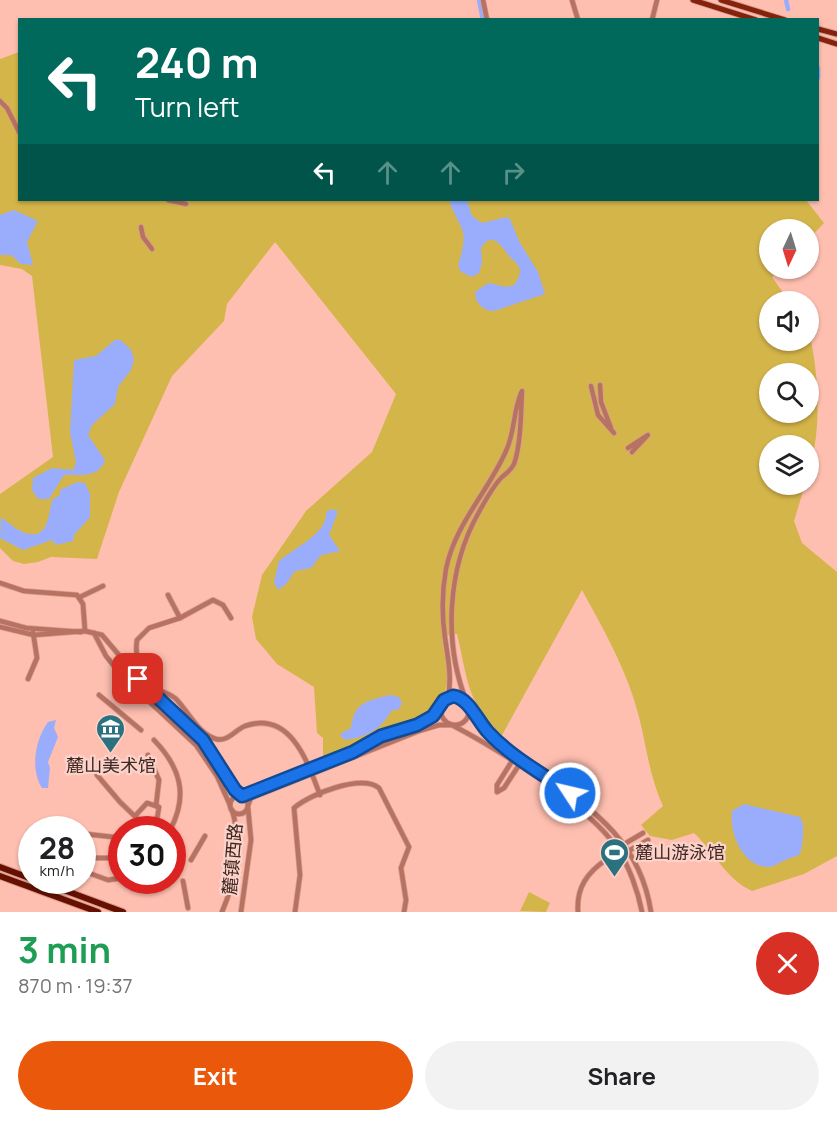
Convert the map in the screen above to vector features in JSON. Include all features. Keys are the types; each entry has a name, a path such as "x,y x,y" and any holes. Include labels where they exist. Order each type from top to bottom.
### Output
{"highway":[{"path":"0,867 18,874"},
{"path":"0,876 98,912"},
{"path":"75,894 123,912"}],"main road":[{"path":"693,0 750,18"},
{"path":"721,0 779,18"},
{"path":"819,29 837,34"},
{"path":"819,38 837,44"}],"street":[{"path":"483,0 487,18"},
{"path":"572,0 577,18"},
{"path":"652,18 657,0"},
{"path":"0,101 8,108 18,130"},
{"path":"172,201 186,204"},
{"path":"141,226 143,237 152,249"},
{"path":"591,386 591,395 598,415 614,433 604,414 600,385"},
{"path":"231,807 234,798 242,796 312,772 356,758 418,728 440,709 448,698 451,658 452,620 460,556 478,513 501,478 514,464 518,448 522,391 516,405 512,439 472,508 451,550 446,570 443,618 451,658 468,705 467,719 463,723 418,728 381,736 312,772 251,798 248,806 240,814 231,807"},
{"path":"0,583 24,591 61,593 80,597 103,586"},
{"path":"168,595 180,618"},
{"path":"80,597 83,604 83,631"},
{"path":"231,618 223,604 213,600 180,618 150,628 137,640 136,657 149,681 177,700 193,721 216,739 227,738 244,726 256,724 278,727 288,733 299,747 312,772 320,795"},
{"path":"0,621 33,632"},
{"path":"0,627 33,632 83,631 106,638 147,688 203,740 248,806"},
{"path":"28,679 37,658 33,632"},
{"path":"94,633 106,656 122,676 196,745 217,776 231,807 236,842 233,877 222,912"},
{"path":"99,695 141,730"},
{"path":"448,698 458,697 468,705 501,745 586,804 625,844 648,894 651,912"},
{"path":"440,709 442,719 519,765 599,825 621,856 640,898 642,912"},
{"path":"154,740 168,755 180,778 181,801 175,816"},
{"path":"353,752 356,758"},
{"path":"148,755 159,780 156,806"},
{"path":"523,759 504,788 497,792 497,785 512,761 523,759"},
{"path":"97,775 135,816 147,802 156,806 160,812 157,816"},
{"path":"295,912 299,867 293,811 297,805 320,795 348,784 363,782 379,788 409,847 400,868 406,900 404,912"},
{"name":"麓镇西路","path":"241,912 251,840 248,806"},
{"path":"607,859 609,853 643,833"},
{"path":"191,860 205,836"},
{"path":"578,912 578,898 590,871 607,859 621,856 648,840"},
{"path":"185,894 188,908"}],"shaded area":[{"path":"18,52 18,201 807,201 824,223 819,228 819,219 759,219 759,279 773,279 782,291 759,291 759,351 813,351 815,363 759,363 759,423 817,423 816,435 759,435 759,495 802,495 794,521 802,543 837,572 837,856 804,874 752,891 728,873 694,833 672,840 650,836 641,825 663,806 652,774 640,721 630,687 616,654 582,590 501,737 481,712 470,689 457,634 442,636 448,679 445,692 433,709 406,725 374,735 349,750 323,759 323,738 317,733 314,687 277,664 256,639 252,617 262,575 306,511 372,452 396,394 275,242 227,304 224,321 172,376 119,492 97,559 51,557 24,564 13,561 0,548 0,494 53,457 32,276 22,269 0,265 0,59"},
{"path":"529,892 550,903 546,912 520,911"}],"water":[{"path":"449,201 467,201 472,216 482,223 507,217 510,219 520,243 538,272 545,294 494,311 480,306 475,292 488,283 507,287 514,285 519,277 520,269 500,244 489,240 481,248 482,263 479,273 472,277 461,272 458,266 464,236"},
{"path":"14,210 38,221 27,242 33,265 21,264 11,255 0,255 0,215"},
{"path":"115,340 121,340 131,350 134,359 131,370 118,387 115,404 92,425 88,435 105,460 102,466 93,473 64,475 49,499 38,499 32,490 33,478 52,468 73,470 76,463 70,432 74,360 96,356"},
{"path":"77,482 85,483 90,494 90,517 74,535 73,541 56,545 52,540 23,550 0,538 1,517 26,533 39,533 48,519 53,499 60,495 60,490"},
{"path":"330,509 338,511 329,535 340,551 321,555 311,568 295,571 286,584 278,590 274,582 279,561 316,534"},
{"path":"390,695 399,697 402,703 399,709 391,711 372,732 344,740 340,734 351,728 355,713 363,704"},
{"path":"56,720 54,728 58,737 48,762 50,768 48,788 42,788 35,764 37,746 48,722"},
{"path":"744,804 800,817 803,824 803,836 799,855 770,867 760,866 745,856 736,839 732,820 732,811"}],"waterway":[{"path":"479,0 483,18"},
{"path":"786,0 788,9"}],"place":[{"name":"麓山美术馆","path":"111,754"},
{"name":"麓山游泳馆","path":"614,878"}],"route":[{"path":"138,679 203,740 235,790 242,796 353,752 381,736 417,725 433,716 440,709 444,700 453,696 467,703 488,733 501,745 570,793"}]}
